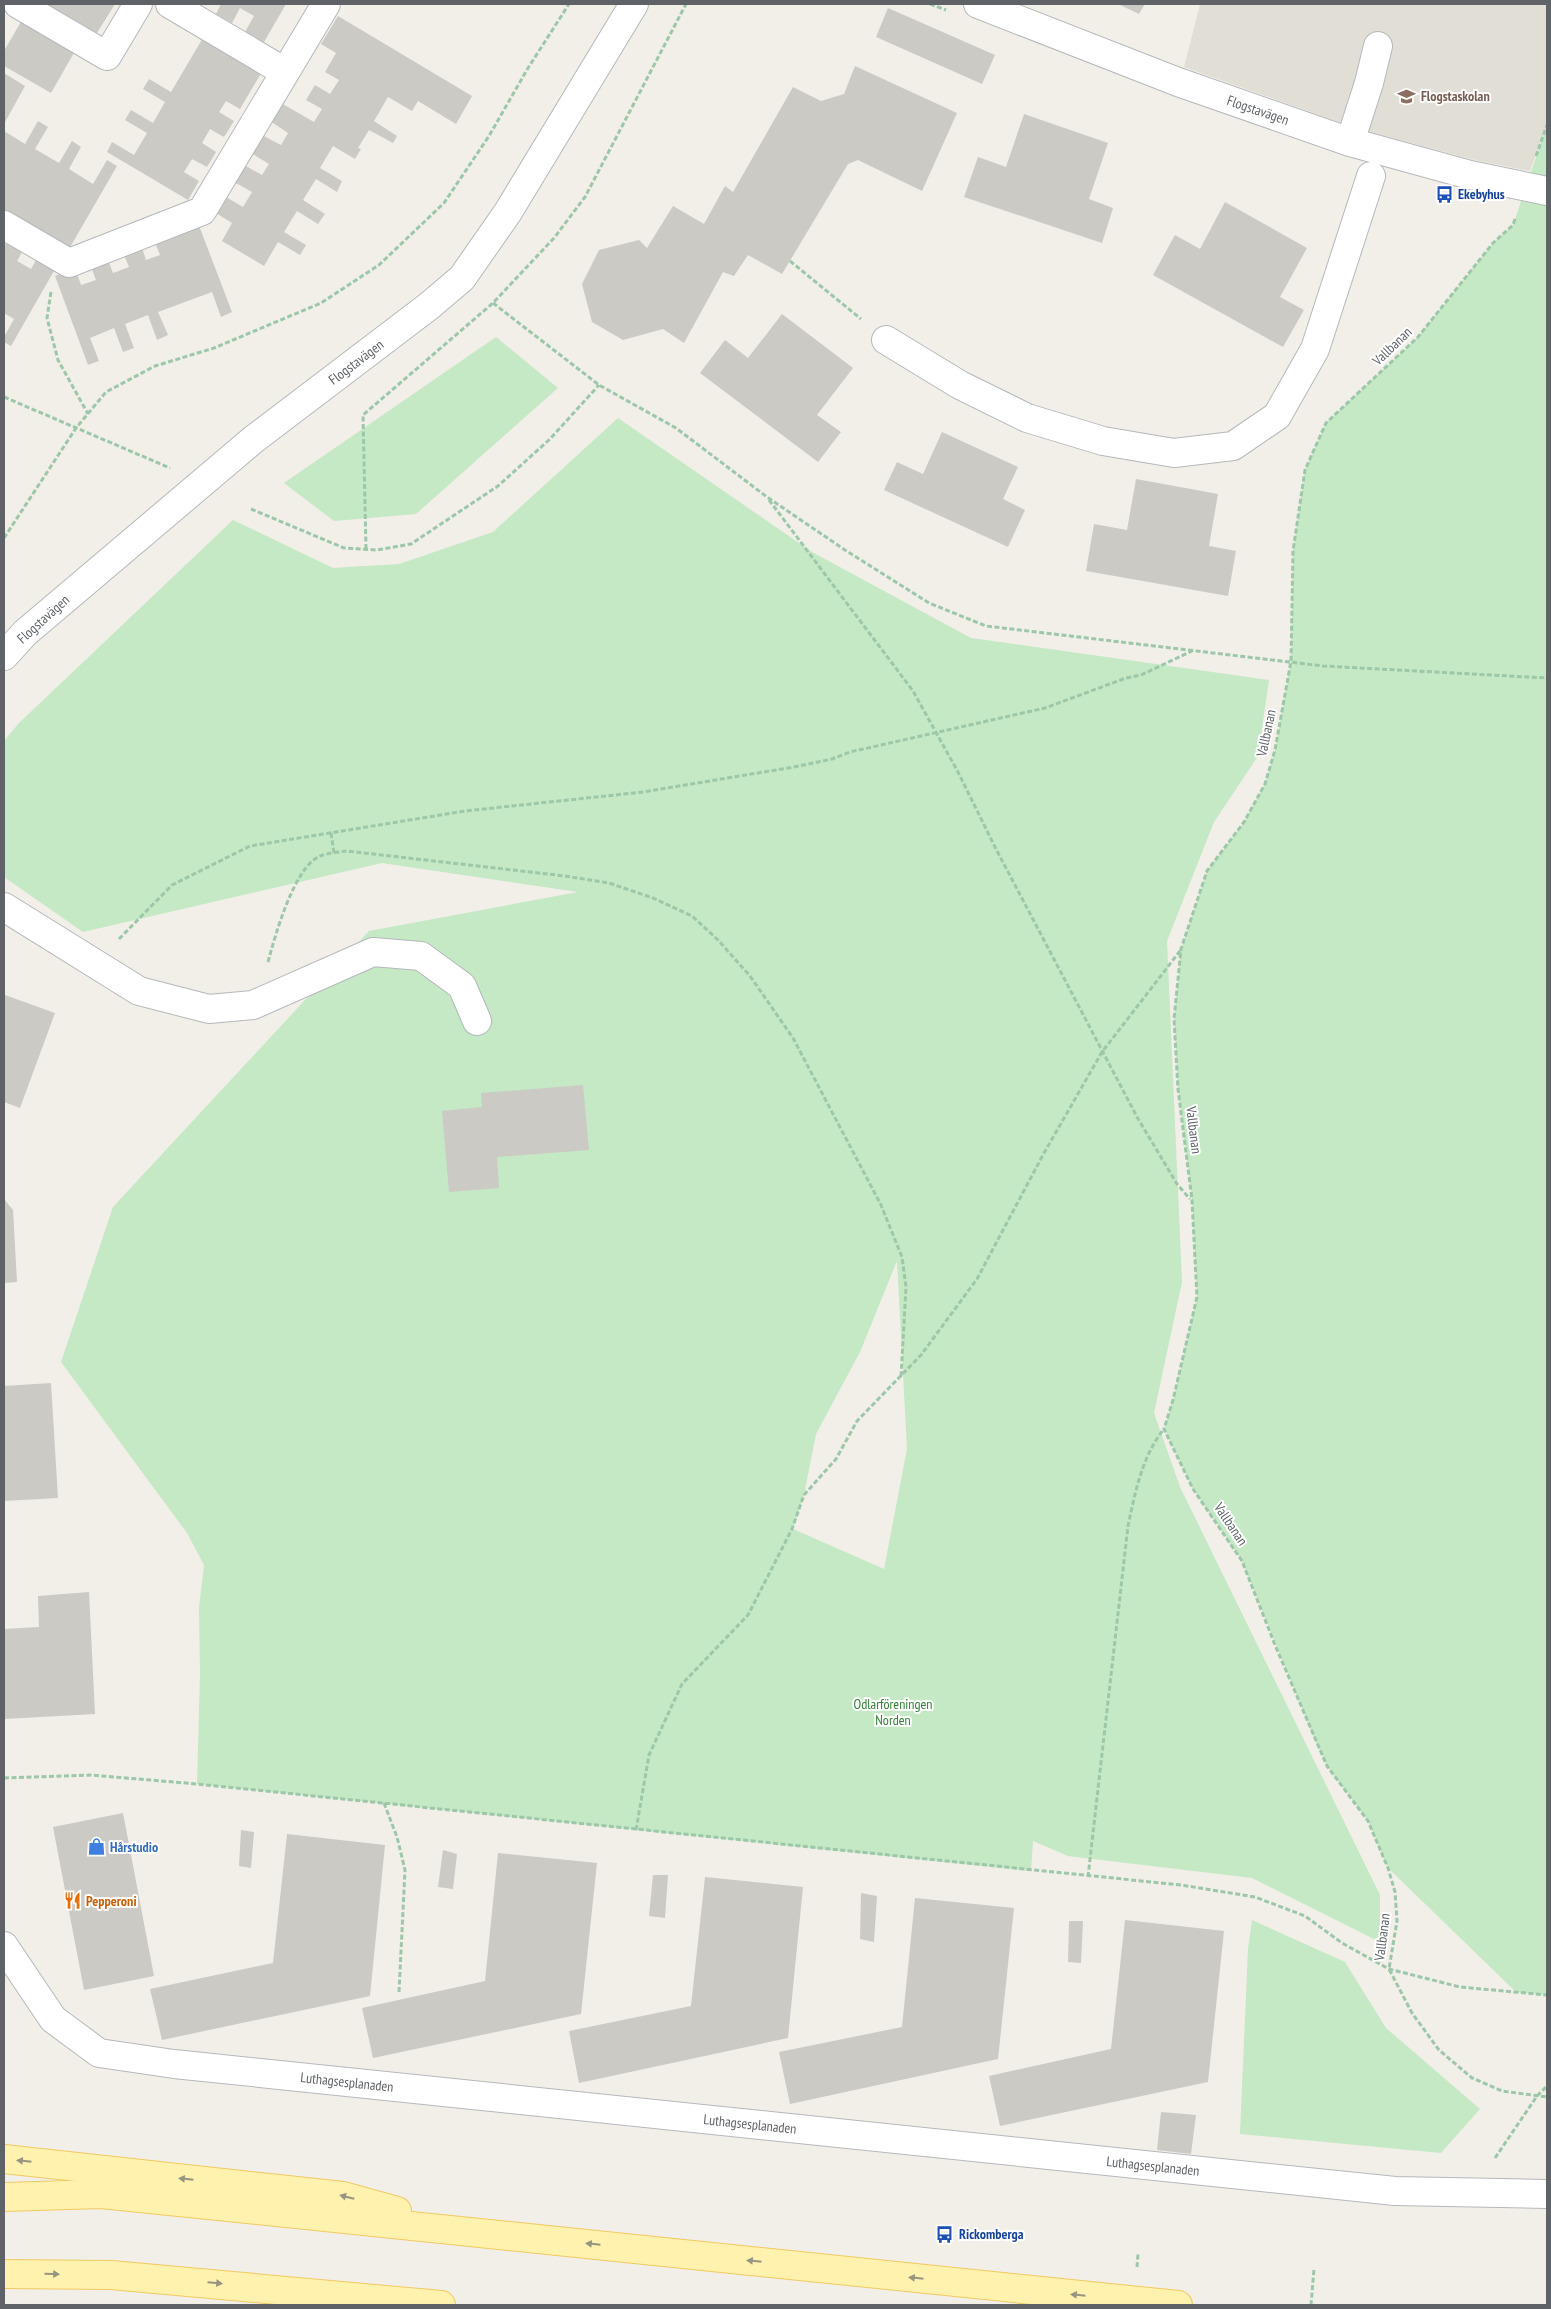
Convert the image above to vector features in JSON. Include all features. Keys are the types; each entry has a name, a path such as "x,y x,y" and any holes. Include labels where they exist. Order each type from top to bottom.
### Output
{"main road":[{"path":"4,2159 343,2196 461,2230"},
{"path":"4,2197 101,2194 1178,2305"},
{"path":"4,2274 111,2275 441,2305"}],"street":[{"path":"4,19 13,4"},
{"path":"18,4 106,56 138,4"},
{"path":"170,4 285,72"},
{"path":"4,225 69,263 202,212 326,4"},
{"name":"Flogstavägen","path":"4,656 25,633 254,439 462,278 508,212 634,4"},
{"name":"Flogstavägen","path":"978,4 1178,82 1350,142 1470,175 1536,188"},
{"path":"1350,142 1369,83 1378,46"},
{"path":"886,340 960,385 1026,418 1103,441 1174,453 1233,446 1277,416 1315,348 1371,176"},
{"path":"4,908 139,991 209,1009 260,1002 373,952 421,956 462,986 477,1021"},
{"name":"Luthagsesplanaden","path":"4,1946 52,2019 99,2053 174,2064 1395,2191 1546,2194"}],"path":[{"path":"4,538 76,428 106,392 155,366 214,348 321,303 379,265 444,203 488,136 569,4"},
{"path":"366,549 363,415 493,303 554,238 585,198 686,4"},
{"name":"Vallbanan","path":"1547,125 1536,188 1513,224 1494,243 1418,337 1326,424 1305,470 1293,551 1291,661 1275,750 1265,784 1244,822 1207,871 1181,949 1174,1019 1178,1089 1192,1200 1197,1298 1173,1400 1164,1429 1192,1489 1242,1561 1327,1766 1368,1821 1395,1892 1397,1921 1389,1968 1412,2013 1439,2050 1472,2078 1502,2091 1547,2097"},
{"path":"63,260 52,279 47,318 58,360 88,414"},
{"path":"790,261 886,340"},
{"path":"493,303 599,385 676,428 767,497 845,550 929,603 986,626 1323,666 1547,678"},
{"path":"251,509 344,548 377,550 411,544 498,486 550,439 599,385"},
{"path":"4,397 172,469"},
{"path":"767,497 895,665 938,734 1137,1117 1167,1168 1192,1200"},
{"path":"94,964 172,885 250,846 465,811 598,798 794,767 832,759 850,752 1026,713 1069,700 1126,678 1141,675 1194,650"},
{"path":"331,834 334,853"},
{"path":"260,1002 268,960 294,889 308,864 320,856 334,853 347,851 565,876 608,883 653,898 692,916 718,940 750,976 794,1038 881,1205 902,1257 906,1287 900,1377"},
{"path":"636,1830 649,1754 682,1684 748,1615 792,1529 804,1495 836,1460 857,1421 921,1354 977,1279 1044,1153 1102,1052 1181,949"},
{"path":"1088,1876 1128,1526 1137,1485 1154,1441 1164,1429"},
{"path":"4,1778 91,1775 198,1784 1181,1885 1254,1897 1304,1916 1342,1943 1389,1968 1460,1987 1547,1995"},
{"path":"384,1803 397,1837 406,1870 399,1992"},
{"path":"1472,2193 1538,2096 1547,2086"},
{"path":"1311,2305 1314,2269"}],"shaded area":[{"name":"Flogstaskolan","path":"1200,4 1547,4 1547,125 1530,171 1475,160 1356,128 1184,67"}],"green space":[{"path":"1547,125 1547,1995 1516,1992 1388,1868 1368,1821 1327,1766 1316,1743 1242,1561 1193,1489 1164,1429 1173,1400 1197,1297 1192,1200 1178,1089 1174,1019 1181,949 1207,871 1244,822 1265,784 1275,750 1291,661 1293,551 1305,470 1326,423 1418,337 1493,243 1513,225"},
{"path":"496,337 558,388 416,514 334,521 284,483"},
{"name":"Odlarföreningen Norden","path":"618,418 812,552 971,638 1269,680 1258,756 1214,822 1167,941 1182,1282 1154,1413 1180,1487 1380,1895 1380,1942 1252,1878 1068,1856 1033,1841 1031,1871 197,1784 200,1674 199,1608 204,1565 187,1533 61,1362 113,1207 369,931 578,892 382,863 83,932 4,877 4,741 19,723 233,520 333,568 399,564 493,532","holes":["897,1261 907,1449 884,1569 793,1529 804,1495 816,1434 860,1352"]},
{"path":"1252,1920 1345,1962 1386,2028 1480,2109 1441,2153 1240,2134 1248,1949"}],"building":[{"path":"47,4 115,4 97,33"},
{"path":"221,4 286,4 264,42 245,32 254,16 240,8 232,23 216,14"},
{"path":"1118,4 1145,4 1139,14"},
{"path":"888,8 995,55 982,84 876,37"},
{"path":"338,16 472,96 456,124 418,101 412,111 388,97 374,121 397,136 393,143 369,130 358,148 361,149 355,159 333,146 320,168 342,181 337,192 316,179 303,200 325,214 318,224 297,211 284,232 306,245 300,255 278,242 264,266 222,241 232,223 216,213 226,197 243,207 252,192 234,182 244,165 262,175 269,164 251,153 262,135 281,145 288,133 270,121 281,103 314,122 322,109 306,100 315,85 330,94 339,80 325,72 336,53 321,44"},
{"path":"22,20 75,51 51,93 4,66 4,51"},
{"path":"204,36 263,70 240,109 226,101 219,112 234,121 224,137 210,129 202,143 216,152 207,167 192,159 184,172 199,181 188,200 107,152 112,142 134,155 147,133 125,120 131,110 153,123 165,102 143,89 149,79 171,92"},
{"path":"855,66 957,113 922,191 858,160 848,164 782,274 748,255 734,276 723,272 684,343 663,329 623,340 592,322 582,284 599,250 639,240 647,248 673,206 704,224 725,186 733,192 793,87 821,101 844,94"},
{"path":"4,73 25,86 4,124"},
{"path":"1024,114 1108,143 1089,199 1113,208 1102,243 964,197 978,157 1006,167"},
{"path":"38,121 48,127 35,149 59,163 72,141 81,147 69,169 93,184 107,160 117,166 69,249 4,211 4,131 25,144"},
{"path":"1225,202 1307,248 1280,297 1304,310 1283,347 1153,275 1175,235 1200,249"},
{"path":"198,223 232,312 221,317 212,292 158,312 168,335 157,340 148,315 125,324 134,348 123,352 114,328 90,338 99,361 88,365 55,276 75,268 81,285 96,280 90,264 107,257 113,273 129,267 123,252 141,245 146,260 160,255 154,240"},
{"path":"9,237 26,245 17,261 31,269 40,253 58,264 11,346 4,342 4,337 14,319 4,313 4,247"},
{"path":"782,314 853,368 817,415 841,432 818,462 700,373 725,340 748,358"},
{"path":"942,432 1018,467 1003,499 1025,510 1008,547 884,490 897,462 923,474"},
{"path":"1136,479 1218,494 1209,546 1236,551 1228,596 1086,571 1094,524 1127,530"},
{"path":"5,995 55,1013 20,1108 4,1102"},
{"path":"583,1085 589,1150 497,1157 499,1188 449,1192 442,1111 482,1107 481,1093"},
{"path":"4,1199 13,1210 17,1282 4,1283"},
{"path":"51,1383 58,1498 4,1501 4,1386"},
{"path":"89,1592 95,1714 4,1719 4,1629 39,1627 38,1596"},
{"path":"123,1813 154,1976 84,1990 53,1827"},
{"path":"241,1830 254,1832 251,1868 239,1866"},
{"path":"287,1834 385,1845 370,1996 162,2040 150,1989 273,1963"},
{"path":"443,1850 457,1854 453,1889 438,1887"},
{"path":"498,1853 597,1863 581,2014 373,2058 362,2008 485,1981"},
{"path":"653,1875 668,1875 665,1918 649,1916"},
{"path":"705,1877 803,1887 788,2038 579,2083 569,2031 691,2006"},
{"path":"861,1893 877,1896 874,1942 860,1939"},
{"path":"915,1898 1014,1908 998,2059 790,2104 779,2052 902,2027"},
{"path":"1125,1920 1224,1931 1208,2082 1000,2126 989,2076 1111,2049"},
{"path":"1069,1921 1083,1921 1081,1963 1068,1962"},
{"path":"1161,2112 1196,2115 1191,2154 1157,2150"}],"place":[{"name":"Flogstaskolan","path":"1407,96"},
{"name":"Ekebyhus","path":"1444,194"},
{"name":"Hårstudio","path":"96,1847"},
{"name":"Pepperoni","path":"72,1901"},
{"name":"Rickomberga","path":"945,2234"}]}
